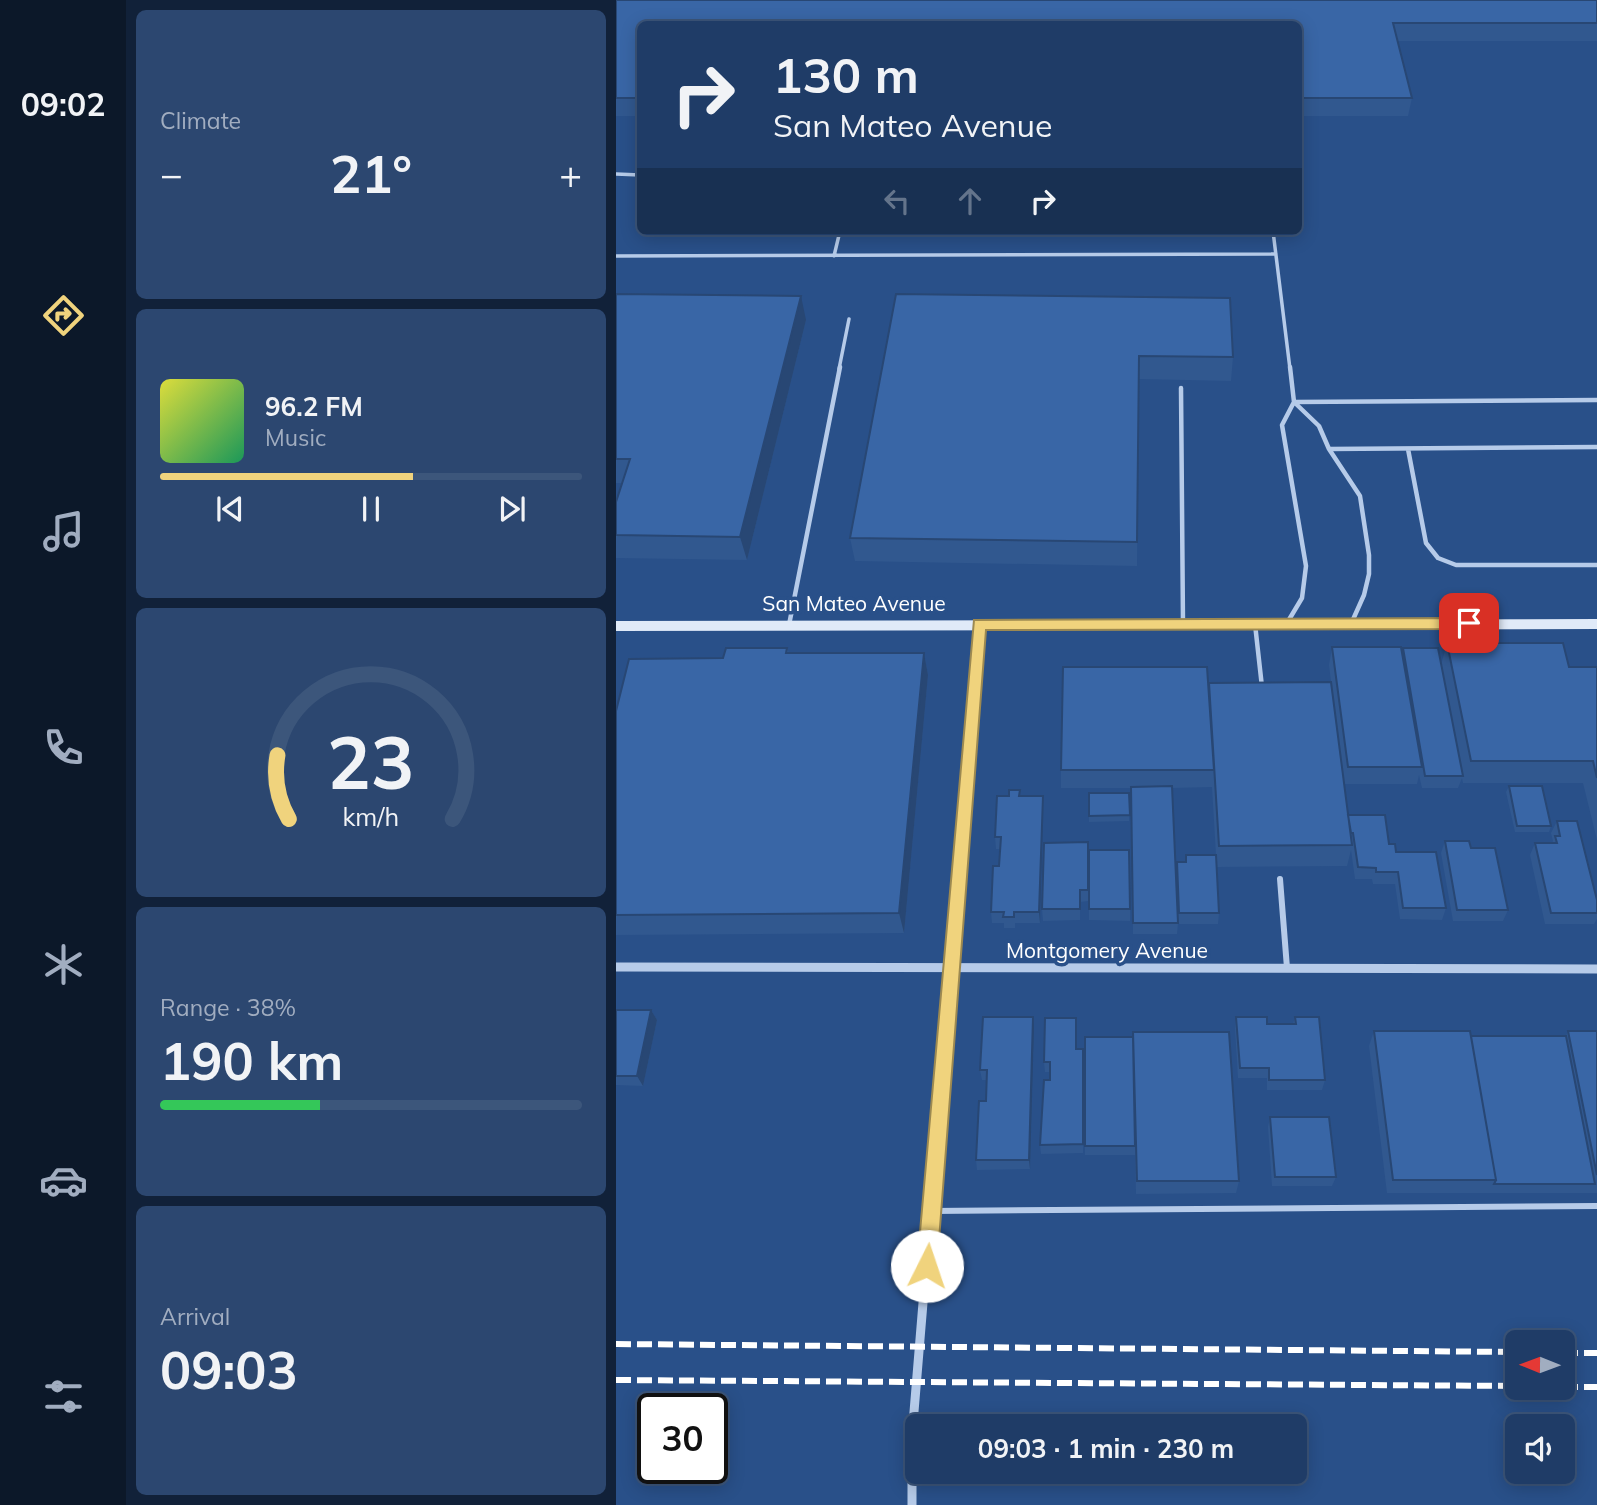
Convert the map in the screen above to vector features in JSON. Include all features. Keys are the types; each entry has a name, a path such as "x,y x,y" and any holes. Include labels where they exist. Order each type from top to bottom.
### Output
{"main road":[{"name":"San Mateo Avenue","path":"616,626 1597,624"}],"street":[{"path":"912,1505 912,1436 979,624"},
{"name":"Montgomery Avenue","path":"616,967 1597,969"}],"lane":[{"path":"616,174 637,175"},
{"path":"834,256 839,235"},
{"path":"1274,235 1294,402 1282,425 1306,566 1302,598 1287,624"},
{"path":"616,256 1276,254"},
{"path":"789,625 849,319"},
{"path":"1181,388 1183,624"},
{"path":"1294,402 1597,400"},
{"path":"1294,402 1320,426 1329,449 1360,496 1369,555 1364,596 1351,624"},
{"path":"1329,449 1597,447"},
{"path":"1408,449 1426,543 1431,554 1456,565 1597,565"},
{"path":"1255,624 1263,688"},
{"path":"1280,879 1287,968"},
{"path":"931,1211 1597,1206"}],"building":[{"path":"616,0 1597,0 1597,23 1393,23 1412,98 1302,98 1302,21 637,21 637,98 616,98"},
{"path":"616,294 801,296 740,537 616,535 616,502 630,459 616,459"},
{"path":"896,294 1230,298 1233,357 1139,356 1137,542 850,538"},
{"path":"1447,643 1563,643 1569,667 1597,667 1597,778 1593,761 1471,761"},
{"path":"1332,647 1401,647 1422,767 1348,767"},
{"path":"726,648 787,648 786,653 924,653 899,913 616,915 616,711 629,659 723,658"},
{"path":"1403,648 1438,648 1463,776 1425,776"},
{"path":"1063,667 1207,667 1214,770 1061,770"},
{"path":"1331,682 1352,845 1219,846 1209,683"},
{"path":"1172,786 1178,923 1133,923 1131,787"},
{"path":"1509,786 1542,786 1551,826 1517,826"},
{"path":"1009,790 1020,790 1019,796 1043,796 1039,912 1014,912 1014,917 1003,917 1004,912 991,912 993,866 999,866 1001,837 995,837 997,796 1009,796"},
{"path":"1089,793 1129,793 1130,815 1089,816"},
{"path":"1348,815 1385,815 1389,844 1395,844 1396,852 1436,852 1446,908 1403,908 1398,872 1376,872 1376,868 1358,867"},
{"path":"1557,821 1577,821 1597,900 1597,913 1551,913 1535,843 1557,843 1555,836 1560,836"},
{"path":"1445,841 1469,841 1471,848 1495,848 1508,910 1457,910"},
{"path":"1088,842 1088,890 1080,890 1080,909 1042,909 1044,843"},
{"path":"1089,850 1129,850 1130,909 1089,909"},
{"path":"1186,855 1216,855 1219,913 1179,913 1177,862 1186,862"},
{"path":"616,1010 651,1010 637,1076 616,1076"},
{"path":"983,1017 1033,1017 1029,1160 976,1160 979,1101 986,1101 987,1070 980,1070"},
{"path":"1236,1017 1267,1017 1267,1024 1296,1024 1295,1017 1319,1017 1325,1080 1269,1080 1269,1068 1240,1068"},
{"path":"1045,1018 1076,1018 1076,1049 1083,1049 1083,1144 1040,1145 1044,1080 1050,1080 1050,1062 1044,1062"},
{"path":"1374,1031 1470,1031 1496,1180 1393,1180"},
{"path":"1568,1031 1597,1031 1597,1175"},
{"path":"1133,1032 1229,1032 1239,1181 1137,1181"},
{"path":"1471,1036 1566,1036 1595,1184 1494,1184 1496,1180"},
{"path":"1085,1037 1133,1037 1135,1146 1085,1146"},
{"path":"1270,1117 1329,1117 1336,1177 1275,1177"}],"railway":[{"path":"616,1344 1505,1352"},
{"path":"1575,1353 1597,1353"},
{"path":"616,1380 1505,1386"},
{"path":"1575,1387 1597,1387"}],"route":[{"path":"927,1266 979,624 1469,623"}]}
